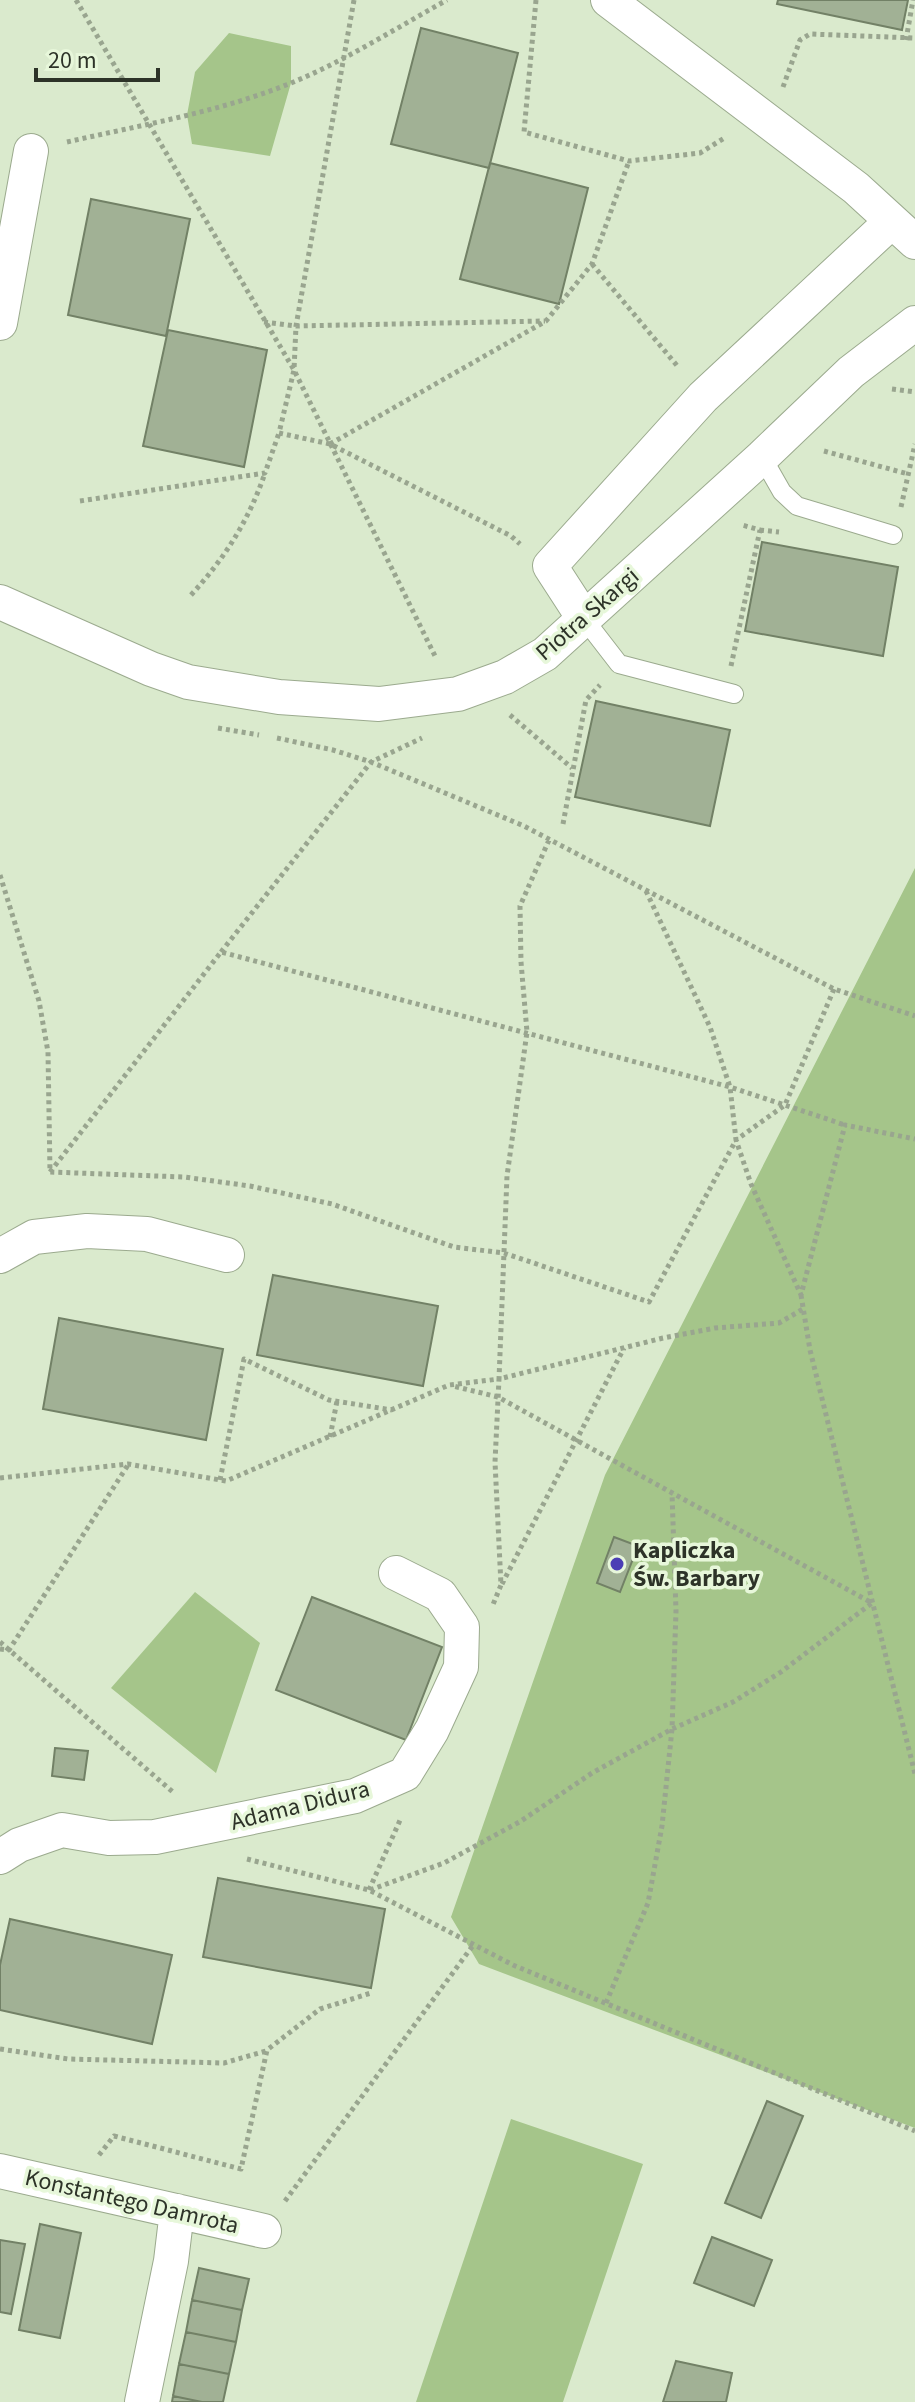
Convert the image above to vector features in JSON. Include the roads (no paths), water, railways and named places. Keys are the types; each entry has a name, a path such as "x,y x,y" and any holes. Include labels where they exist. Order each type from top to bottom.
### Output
{"street":[{"path":"585,620 550,566 703,397 904,231 856,188 608,0"},
{"path":"0,323 31,151"},
{"name":"Piotra Skargi","path":"0,602 151,669 188,682 279,697 379,704 458,694 505,677 545,654 851,372 915,323"},
{"path":"0,1256 34,1237 87,1231 147,1234 227,1255"},
{"name":"Adama Didura","path":"0,1857 19,1845 62,1830 109,1838 155,1837 355,1796 405,1774 432,1730 461,1667 462,1627 440,1595 396,1573"},
{"name":"Konstantego Damrota","path":"0,2171 264,2231"},
{"path":"142,2402 171,2261 177,2211"}],"lane":[{"path":"762,457 782,492 797,506 893,535"},
{"path":"585,620 619,664 730,693"}],"place":[{"name":"Kapliczka Św. Barbary","path":"617,1564"}]}
